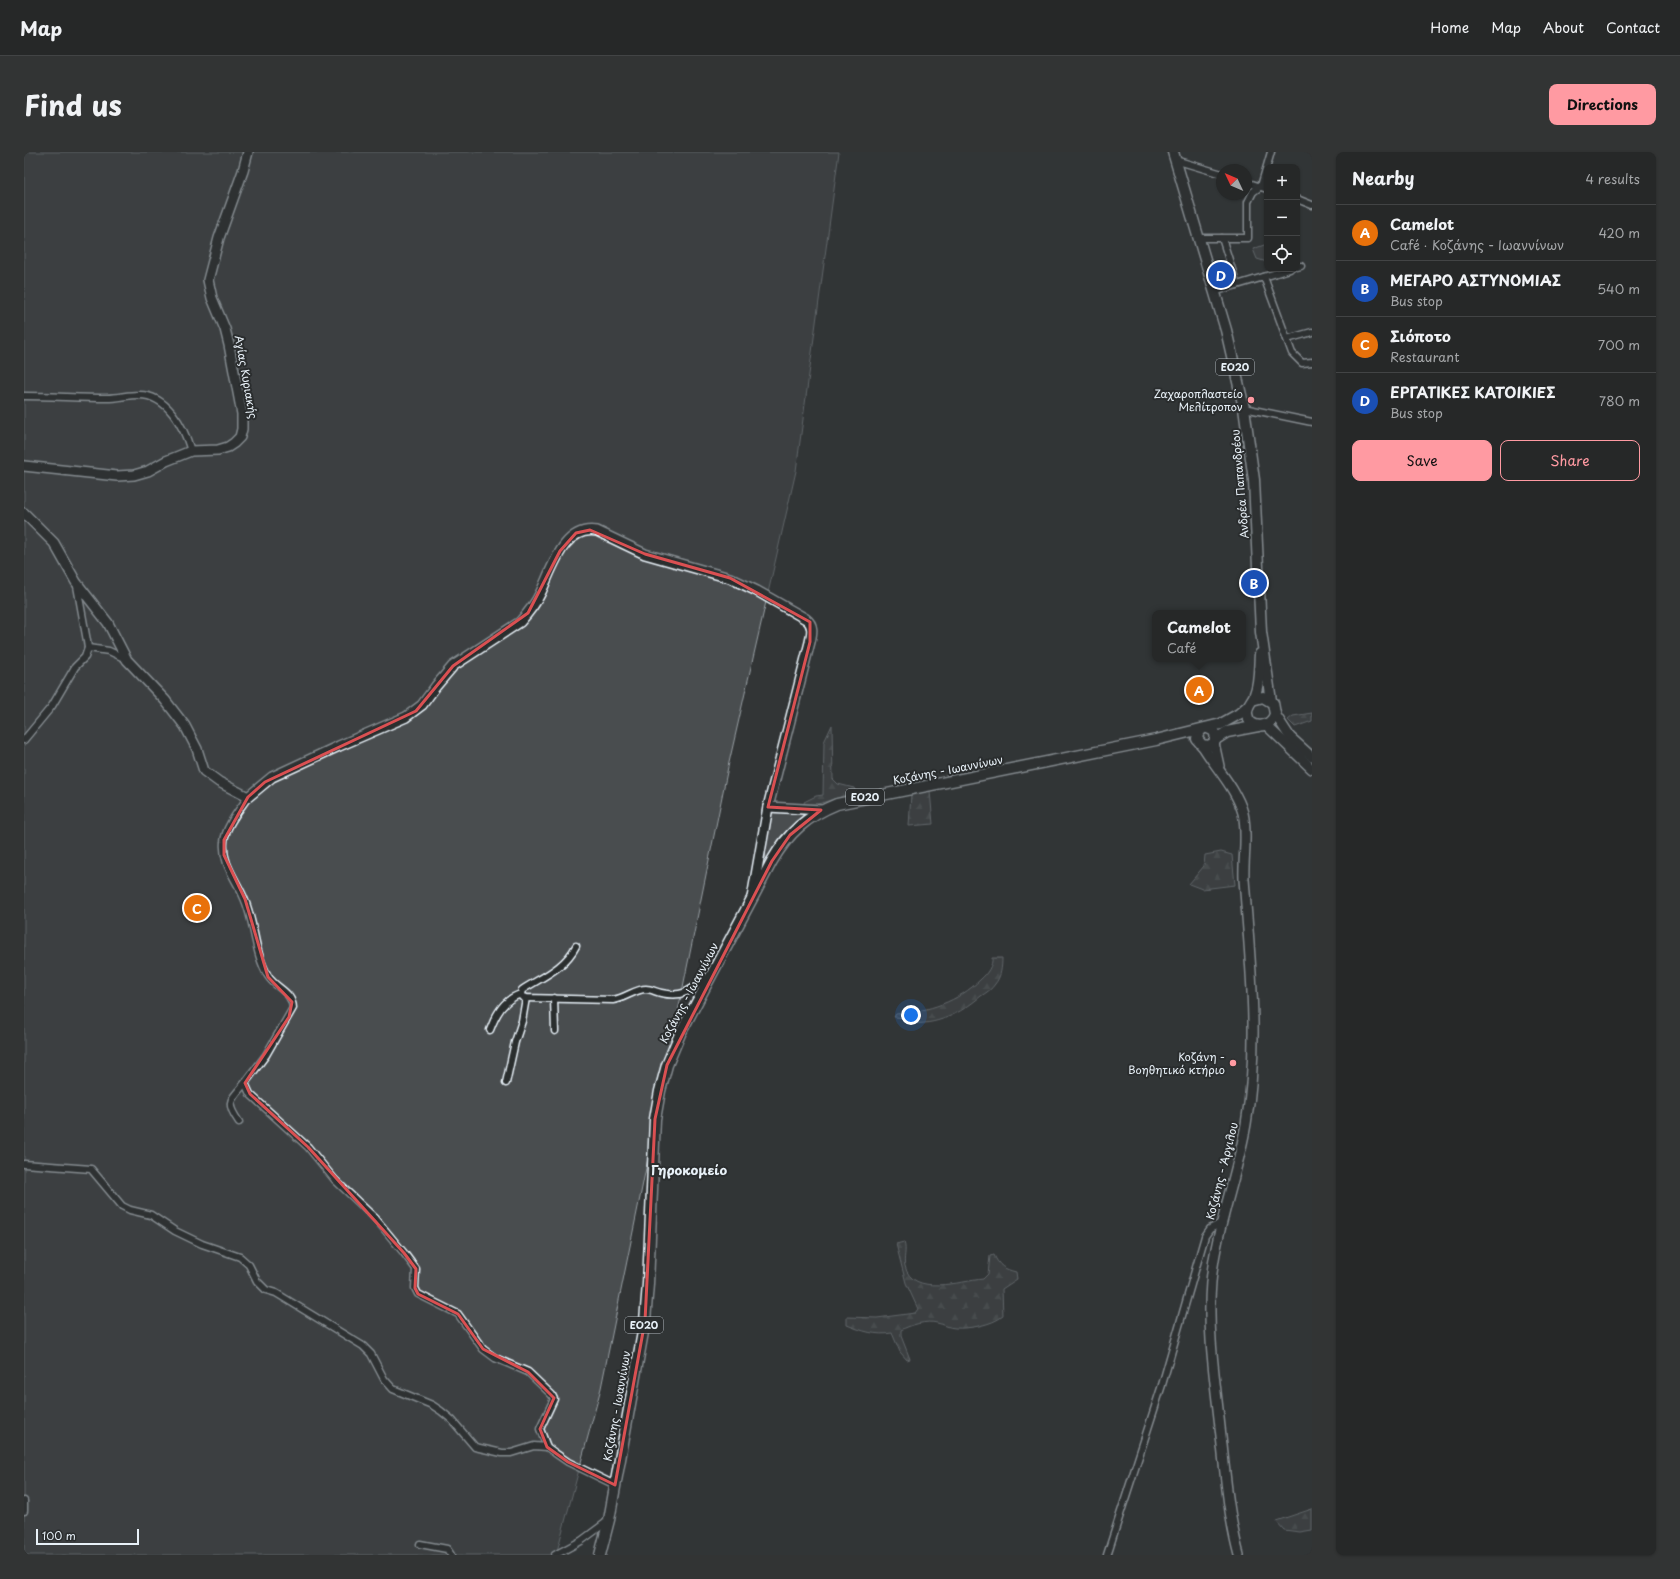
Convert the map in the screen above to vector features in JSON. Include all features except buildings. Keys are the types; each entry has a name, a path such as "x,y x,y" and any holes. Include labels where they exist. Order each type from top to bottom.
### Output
{"main road":[{"name":"Ανδρέα Παπανδρέου","path":"1174,156 1228,338 1244,408 1254,480 1261,632 1270,701"},
{"name":"Ανδρέα Παπανδρέου","path":"1250,704 1255,695 1258,681 1261,632"},
{"path":"1270,701 1263,697 1250,704 1248,719 1262,726 1273,720 1275,714"},
{"name":"ΕΟ20","path":"1270,701 1274,706 1275,714"},
{"name":"Κοζάνης - Ιωαννίνων","path":"600,1555 609,1520 644,1321 648,1284 649,1232 656,1105 673,1049 751,899 772,861 786,840 803,822 821,810 837,804 1204,729 1226,722 1250,704"},
{"name":"ΕΟ20","path":"1201,744 1207,746 1227,732 1262,726"},
{"path":"1201,744 1197,736 1204,729 1214,732 1215,741"},
{"name":"Κοζάνης - Ιωαννίνων","path":"1156,740 1186,739 1201,744"}],"street":[{"name":"Αγίας Κυριακής","path":"24,466 126,476 148,471 166,461 191,451 205,451 228,447 240,437 242,430 242,414 230,345 212,298 208,280 248,152"},
{"path":"1269,164 1271,152"},
{"path":"1174,156 1216,172"},
{"path":"1252,184 1264,187"},
{"path":"1198,238 1248,238 1248,202 1253,192 1264,187"},
{"path":"1300,200 1312,205"},
{"path":"1222,238 1237,285"},
{"path":"1214,292 1280,272"},
{"path":"1264,277 1292,353 1302,363 1312,362"},
{"path":"1287,339 1312,332"},
{"path":"24,396 109,398 138,394 156,399 164,404 178,421 184,430 191,451"},
{"path":"1244,408 1312,422"},
{"path":"24,513 54,543 76,582 108,623 127,660 165,700 185,726 197,749 204,771 219,782 248,797"},
{"path":"239,1122 230,1109 230,1105 235,1096 266,1055 293,1008 292,1002 287,993 268,977 262,961 245,899 229,871 224,855 226,834 248,797 272,777 406,717 416,711 453,666 520,622 528,614 540,594 560,551 576,534 590,530 597,532 645,554 730,578 757,591 810,622 812,629 810,642 768,807 751,899"},
{"path":"24,740 59,696 75,667 85,657 88,648 76,582"},
{"path":"88,648 109,651 127,660"},
{"path":"1275,714 1290,737 1312,757"},
{"path":"1262,726 1312,769"},
{"path":"1215,741 1221,773"},
{"path":"1201,744 1221,773"},
{"name":"Κοζάνης - Άργιλου","path":"1221,773 1240,805 1244,821 1246,841 1244,870 1254,1025 1246,1121 1238,1161 1221,1223 1213,1268 1210,1322 1229,1502 1239,1555"},
{"path":"768,807 821,810"},
{"path":"490,1030 500,1010 510,998 521,994 522,990 561,965 572,954 576,946"},
{"path":"521,994 526,998 613,1000 626,998 634,992 648,989 660,993 680,995 712,974"},
{"path":"506,1083 515,1042 522,1021 526,998"},
{"path":"554,998 555,1031"},
{"path":"245,1083 250,1094 308,1147 335,1180 376,1219 404,1253 416,1269 415,1288 418,1294 458,1314 483,1349 495,1358 528,1372 552,1395 554,1399 540,1429 547,1447"},
{"path":"24,1164 91,1169 122,1206 130,1210 151,1215 202,1244 240,1257 249,1265 257,1281 266,1290 276,1293 363,1346 372,1354 384,1379 393,1389 432,1405 441,1411 452,1420 475,1447 502,1453 511,1453 534,1446 547,1447 568,1462 615,1485"},
{"path":"1107,1555 1162,1385 1205,1236 1210,1229 1221,1223"},
{"path":"24,1501 24,1511"},
{"path":"555,1555 581,1541 609,1520"},
{"path":"420,1544 447,1549 452,1555"}],"highlighted area":[{"path":"590,530 645,554 730,578 810,622 810,642 768,807 821,810 790,835 772,861 667,1065 655,1119 645,1321 615,1485 568,1462 547,1447 540,1429 554,1398 528,1372 483,1349 458,1314 418,1294 415,1288 416,1269 404,1253 308,1147 250,1094 245,1083 289,1017 292,1002 268,977 245,899 224,855 224,840 248,797 265,782 416,711 453,666 528,613 560,551 576,533"}],"green space":[{"path":"24,152 839,152 796,471 728,767 601,1388 556,1555 24,1555"},
{"path":"1264,245 1264,261 1257,259 1253,249"},
{"path":"1312,713 1312,721 1295,727 1288,720 1293,716"},
{"path":"832,725 833,779 838,784 854,788 856,792 818,804 805,805 804,802 816,796 823,795 824,742"},
{"path":"930,791 933,824 909,826 911,794"},
{"path":"770,811 805,813 781,836 766,860 764,836"},
{"path":"1221,852 1232,855 1235,885 1202,889 1189,884 1204,866 1205,855"},
{"path":"992,958 1002,958 999,978 989,991 965,1008 938,1021 928,1023 908,1023 909,1018 894,1017 896,1014 931,1008 963,994 985,975 991,966"},
{"path":"904,1242 905,1266 909,1276 917,1281 927,1284 950,1284 983,1279 988,1274 990,1256 994,1255 1002,1266 1008,1270 1016,1272 1017,1279 1002,1289 1003,1316 993,1322 973,1327 953,1328 928,1322 905,1328 901,1330 901,1336 910,1359 907,1360 900,1352 892,1333 875,1333 847,1325 847,1317 877,1318 915,1313 918,1309 906,1283 896,1244"},
{"path":"1312,1509 1312,1530 1300,1532 1284,1530 1276,1521"}],"place":[{"name":"ΕΡΓΑΤΙΚΕΣ ΚΑΤΟΙΚΙΕΣ","path":"1221,275"},
{"name":"Ζαχαροπλαστείο Μελίτροπον","path":"1251,400"},
{"name":"ΜΕΓΑΡΟ ΑΣΤΥΝΟΜΙΑΣ","path":"1254,583"},
{"name":"Camelot","path":"1199,690"},
{"name":"Σιόποτο","path":"197,908"},
{"name":"Κοζάνη - Βοηθητικό κτήριο","path":"1233,1063"}],"district":[{"name":"Γηροκομείο","path":"689,1170"}]}
